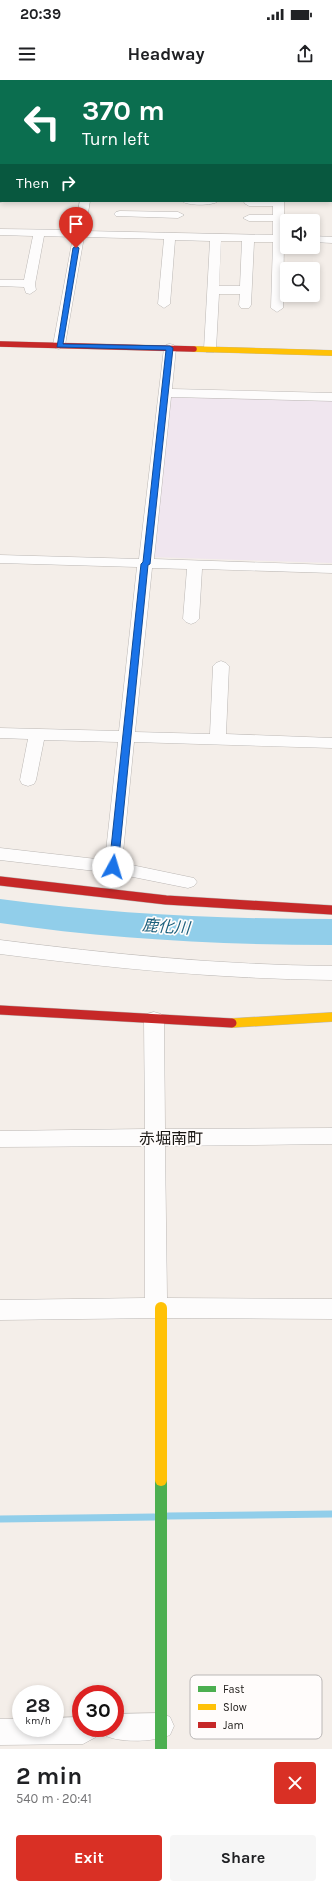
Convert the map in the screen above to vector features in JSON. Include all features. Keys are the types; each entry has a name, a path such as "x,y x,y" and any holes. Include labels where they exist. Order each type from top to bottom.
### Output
{"street":[{"path":"59,345 85,202"},
{"path":"149,233 152,202"},
{"path":"249,203 279,202 278,218 280,231"},
{"path":"120,214 178,215"},
{"path":"249,218 278,218"},
{"path":"0,232 79,234 174,233 280,237"},
{"path":"4,283 30,287 40,233"},
{"path":"164,304 174,233"},
{"path":"210,349 217,235"},
{"path":"245,305 248,235"},
{"path":"320,239 332,240"},
{"path":"277,308 280,254"},
{"path":"213,290 246,290"},
{"path":"0,344 332,353"},
{"path":"113,867 170,348"},
{"path":"164,393 332,397"},
{"path":"0,559 332,569"},
{"path":"191,619 195,564"},
{"path":"218,739 221,666"},
{"path":"0,733 332,743"},
{"path":"28,780 37,734"},
{"path":"0,854 113,867 188,882"},
{"path":"0,881 71,891 268,909 332,910"},
{"path":"0,947 113,961 225,970 332,973"},
{"path":"0,1010 147,1017 154,1019 224,1024 332,1017"},
{"path":"124,1729 161,1738 159,1308 154,1019"},
{"path":"0,1139 332,1136"},
{"path":"0,1310 159,1308 332,1309"},
{"path":"0,1732 72,1732"}],"shaded area":[{"path":"168,395 332,399 332,563 152,557"}],"waterway":[{"name":"鹿化川","path":"0,911 50,918 253,932 332,932"},
{"path":"168,1516 332,1514"},
{"path":"0,1519 154,1517"}],"traffic: fast":[{"path":"161,1480 161,1749"}],"traffic: slow":[{"path":"194,349 332,353"},
{"path":"232,1023 332,1017"},
{"path":"161,1308 161,1480"}],"traffic: jam":[{"path":"0,344 194,349"},
{"path":"0,881 166,900 290,909 332,910"},
{"path":"0,1010 147,1017 154,1019 232,1023"}],"district":[{"name":"赤堀南町","path":"171,1138"}],"route":[{"path":"76,248 59,345 170,348 145,564 113,867"}]}
